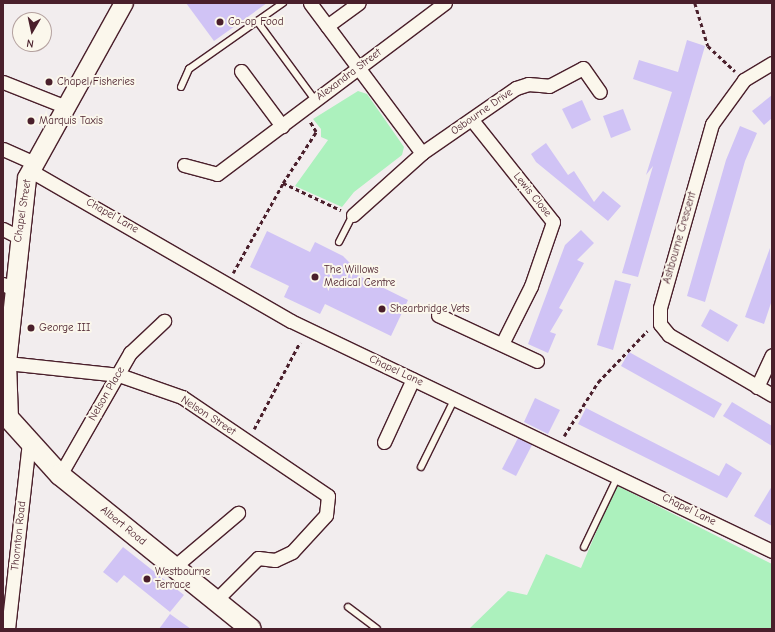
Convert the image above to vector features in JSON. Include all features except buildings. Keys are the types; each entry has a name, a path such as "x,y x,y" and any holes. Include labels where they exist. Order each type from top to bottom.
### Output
{"main road":[{"name":"Albert Road","path":"6,416 60,475 215,602 252,629"}],"street":[{"name":"Chapel Street","path":"6,416 8,287 33,167 124,3"},
{"path":"310,3 422,152"},
{"path":"328,26 358,3"},
{"name":"Alexandra Street","path":"184,165 217,174 445,3"},
{"name":"Ashbourne Crescent","path":"660,324 660,308 712,124 744,80 772,63"},
{"name":"Osbourne Drive","path":"353,215 422,152 472,120 516,88 528,84 549,86 583,68 600,92"},
{"path":"241,71 282,126"},
{"path":"3,82 66,107"},
{"name":"Lewis Close","path":"472,120 553,222 531,286 502,344"},
{"name":"Chapel Lane","path":"3,149 227,284 307,329 559,447 772,551"},
{"path":"3,229 19,237"},
{"path":"438,315 538,361"},
{"name":"Nelson Place","path":"60,475 119,375 130,353 164,321"},
{"path":"660,324 683,345 772,395"},
{"path":"758,387 772,355"},
{"name":"Nelson Street","path":"7,363 119,375 182,397 328,496 326,515 292,552 275,560 258,558 215,602"},
{"path":"384,442 413,378"},
{"name":"Thornton Road","path":"8,629 29,442"},
{"path":"174,567 238,513"}],"lane":[{"path":"181,87 189,69 283,3"},
{"path":"257,22 315,100"},
{"path":"339,242 353,215"},
{"path":"421,467 455,398"},
{"path":"584,546 618,476"},
{"path":"348,607 377,629"}],"path":[{"path":"695,3 708,46 744,80"},
{"path":"227,284 283,183 316,132 302,110"},
{"path":"283,183 353,215"},
{"path":"559,447 577,411 598,382 642,334 660,324"},
{"path":"247,441 307,329"}],"green space":[{"path":"358,91 367,94 404,147 402,155 354,192 342,207 295,186 328,140 321,137 321,129 313,119"},
{"path":"616,485 772,564 772,629 469,629 508,591 527,595 546,554 581,568"}],"place":[{"name":"Co-op Food","path":"220,22"},
{"name":"Chapel Fisheries","path":"49,82"},
{"name":"Marquis Taxis","path":"31,121"},
{"name":"The Willows Medical Centre","path":"315,277"},
{"name":"Shearbridge Vets","path":"382,309"},
{"name":"George III","path":"31,328"},
{"name":"Westbourne Terrace","path":"147,579"}]}
